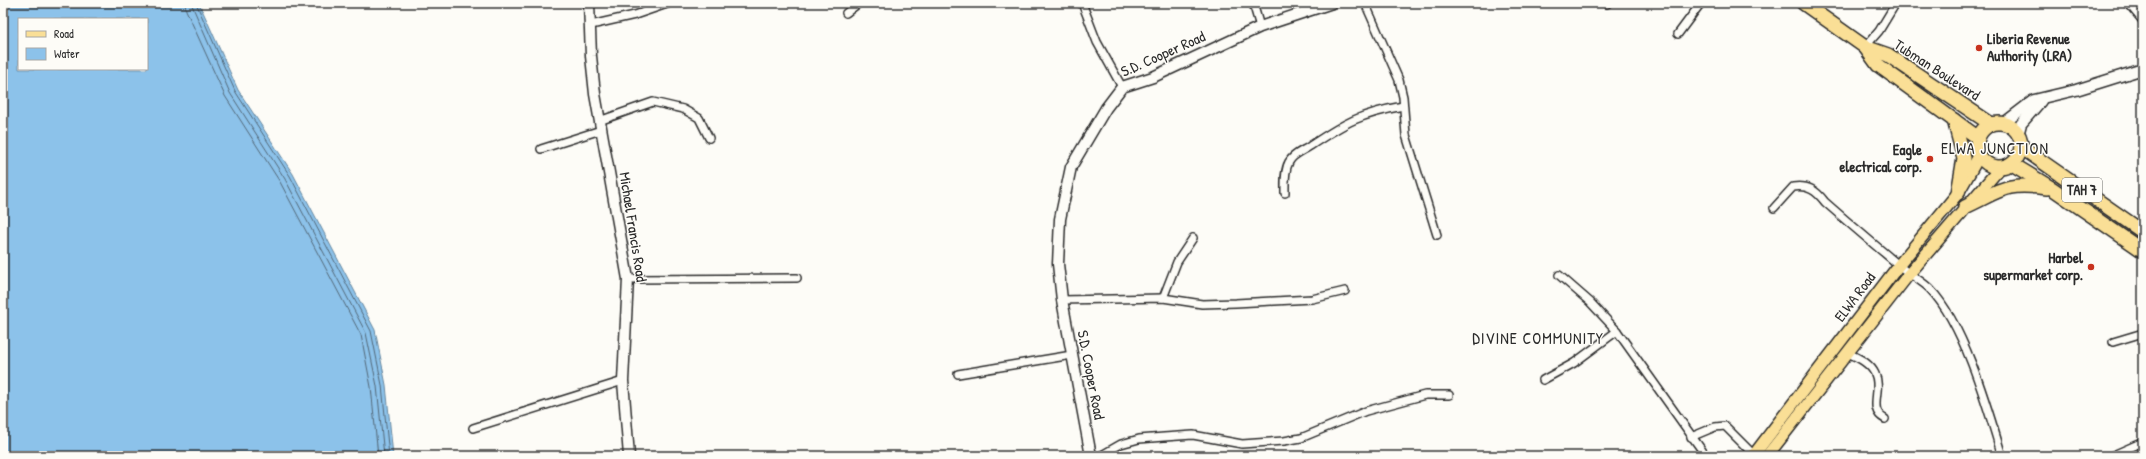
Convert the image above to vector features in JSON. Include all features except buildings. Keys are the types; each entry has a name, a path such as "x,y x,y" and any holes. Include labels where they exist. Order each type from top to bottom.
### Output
{"highway":[{"name":"Tubman Boulevard","path":"1803,3 1865,47 1888,55 1997,124"},
{"name":"Tubman Boulevard","path":"1865,47 1878,65 1978,137"},
{"path":"1954,120 1964,158 1958,193"},
{"path":"2006,166 2020,154 2020,141 2015,130 1997,124 1981,132 1978,137 1976,150 1978,156 1987,165 2006,166 2053,188"},
{"name":"TAH 7","path":"2020,141 2143,232"},
{"path":"1965,207 2008,186 2022,184 2053,188"},
{"name":"TAH 7","path":"2053,188 2143,251"}],"main road":[{"name":"ELWA Road","path":"1754,456 1899,265 1958,193 1978,156"},
{"name":"ELWA Road","path":"1767,456 1909,274 1965,207 2006,166"}],"street":[{"name":"Michael Francis Road","path":"589,3 591,56 600,126 628,279 623,381 629,456"},
{"path":"591,25 635,15 670,3"},
{"path":"846,13 859,3"},
{"path":"1082,3 1097,42 1122,87"},
{"path":"1253,3 1260,27"},
{"name":"S.D. Cooper Road","path":"1091,456 1062,300 1058,264 1060,220 1071,167 1106,108 1122,87 1153,76 1260,27 1332,3"},
{"path":"1365,3 1399,80 1406,135 1437,235"},
{"path":"1678,34 1701,3"},
{"path":"1865,47 1879,31 1896,3"},
{"path":"2128,3 2143,21"},
{"path":"1997,124 2034,100 2143,69"},
{"path":"2020,141 2021,124 2044,98"},
{"path":"541,149 600,126 653,102 684,109 698,118 709,138"},
{"path":"1285,193 1287,167 1293,156 1332,130 1358,116 1403,106"},
{"path":"1774,208 1794,187 1811,188 1819,194 1825,202 1909,274 1930,289 1945,308 1956,329 1992,423 2002,456"},
{"path":"1163,298 1177,262 1194,238"},
{"path":"1559,275 1590,302 1617,331 1706,456"},
{"path":"628,279 797,278"},
{"path":"1062,300 1163,298 1202,304 1236,303 1312,299 1345,291"},
{"path":"1543,380 1574,363 1617,331"},
{"path":"2113,342 2143,334"},
{"path":"1847,353 1859,358 1874,370 1878,381 1875,409 1879,416 1885,419"},
{"path":"958,374 1072,355"},
{"path":"473,428 623,381"},
{"path":"1100,456 1121,444 1139,439 1193,435 1242,444 1284,441 1301,438 1366,411 1425,395 1449,395"},
{"path":"1691,437 1715,427 1725,426 1754,456"},
{"path":"2111,456 2143,442"}],"water":[{"path":"3,3 199,3 238,90 293,174 375,330 386,385 393,456 3,456"}],"place":[{"name":"Liberia Revenue Authority (LRA)","path":"1979,48"},
{"name":"Eagle electrical corp.","path":"1930,159"},
{"name":"Harbel supermarket corp.","path":"2091,267"}],"district":[{"name":"ELWA JUNCTION","path":"1995,148"},
{"name":"DIVINE COMMUNITY","path":"1538,338"}]}
